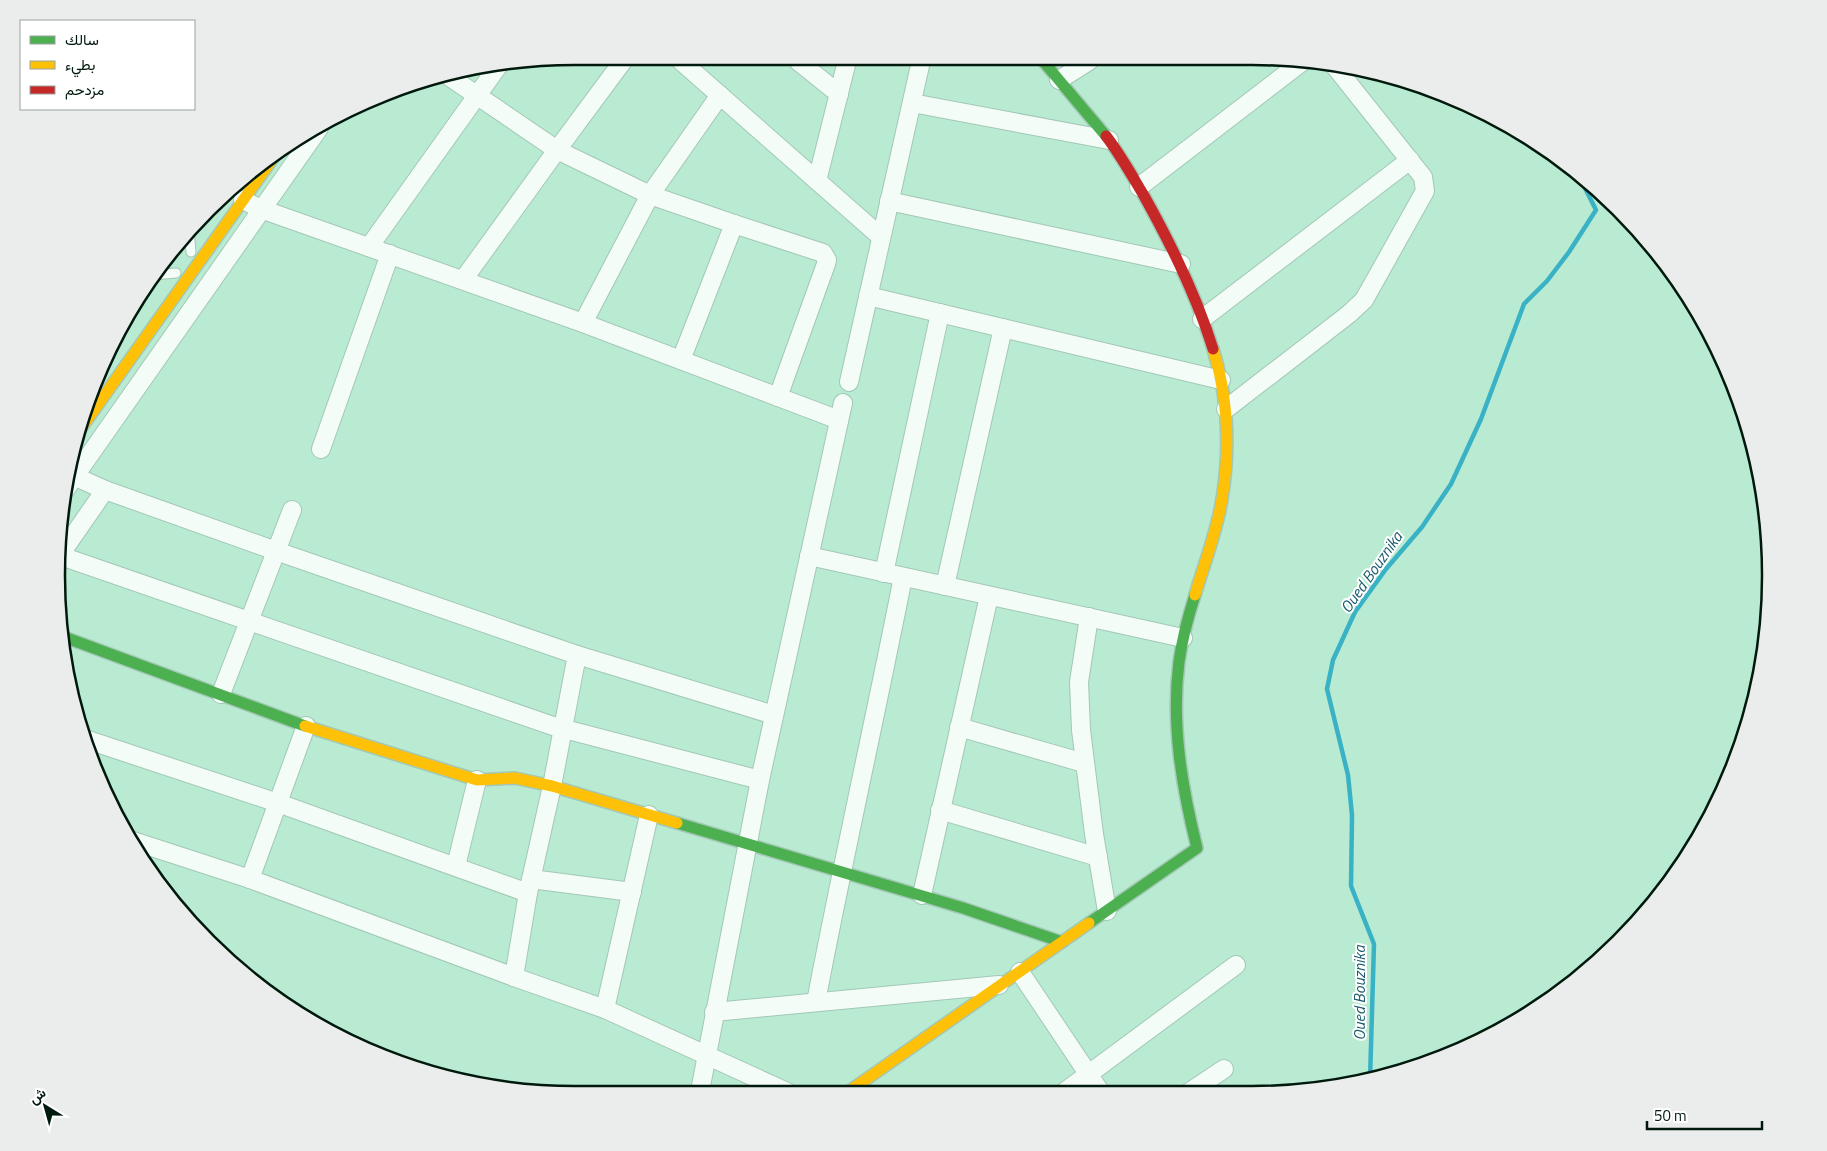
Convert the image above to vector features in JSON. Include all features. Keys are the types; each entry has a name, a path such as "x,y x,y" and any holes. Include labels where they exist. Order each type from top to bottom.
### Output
{"street":[{"path":"464,280 620,65"},
{"path":"686,65 881,237"},
{"path":"803,65 839,94"},
{"path":"817,180 846,65"},
{"path":"849,382 920,65"},
{"path":"857,1086 1197,848 1187,810 1176,718 1177,678 1183,638 1222,501 1226,456 1226,409 1221,380 1202,319 1181,264 1139,187 1109,140 1046,65"},
{"path":"1059,80 1083,65"},
{"path":"1139,187 1295,67"},
{"path":"369,246 494,72"},
{"path":"1226,409 1349,314 1364,300 1426,191 1423,177 1340,73"},
{"path":"454,80 557,150 650,195 823,253 827,260 778,397"},
{"path":"583,323 650,195 720,95"},
{"path":"912,103 1109,140"},
{"path":"77,466 312,138"},
{"path":"1202,319 1410,160"},
{"path":"91,415 265,170"},
{"path":"244,200 261,209 583,323 839,420"},
{"path":"890,201 1181,264"},
{"path":"682,360 734,224"},
{"path":"166,288 201,238"},
{"path":"321,449 390,254"},
{"path":"868,296 1221,380"},
{"path":"884,573 940,313"},
{"path":"945,586 1004,328"},
{"path":"701,1086 760,780 843,403"},
{"path":"74,481 577,655 774,715"},
{"path":"66,545 105,490"},
{"path":"221,694 292,510"},
{"path":"809,556 1183,638"},
{"path":"66,557 563,729 760,780"},
{"path":"816,1002 841,872 871,739 903,577"},
{"path":"922,896 990,596"},
{"path":"1089,617 1079,682 1080,730 1107,911"},
{"path":"69,639 306,726 477,780 515,778 552,786 962,908 1062,942"},
{"path":"514,977 529,886 552,786 577,655"},
{"path":"250,879 306,726"},
{"path":"959,727 1084,763"},
{"path":"93,742 278,803 456,866 529,886 632,892"},
{"path":"456,866 477,780"},
{"path":"940,810 1098,857"},
{"path":"605,1009 650,815"},
{"path":"141,844 250,879 605,1009 773,1086"},
{"path":"1073,1086 1236,965"},
{"path":"1020,972 1096,1086"},
{"path":"714,1012 1000,985"},
{"path":"1198,1086 1224,1068"}],"lane":[{"path":"167,269 184,262 187,245"}],"waterway":[{"name":"Oued Bouznika","path":"1370,1072 1374,944 1351,886 1352,815 1348,775 1327,689 1333,660 1355,612 1386,569 1422,527 1451,484 1481,419 1524,304 1547,281 1569,252 1596,210 1586,191"}],"traffic: fast":[{"path":"1046,65 1106,136"},
{"path":"1089,923 1197,848 1179,756 1176,709 1180,653 1195,595"},
{"path":"69,639 305,726"},
{"path":"677,823 963,908 1062,942"}],"traffic: slow":[{"path":"91,414 264,171"},
{"path":"1195,595 1217,524 1225,480 1227,443 1225,405 1213,349"},
{"path":"305,726 477,780 515,778 552,786 677,823"},
{"path":"857,1086 1089,923"}],"traffic: jam":[{"path":"1106,136 1143,194 1173,251 1191,289 1213,349"}]}
